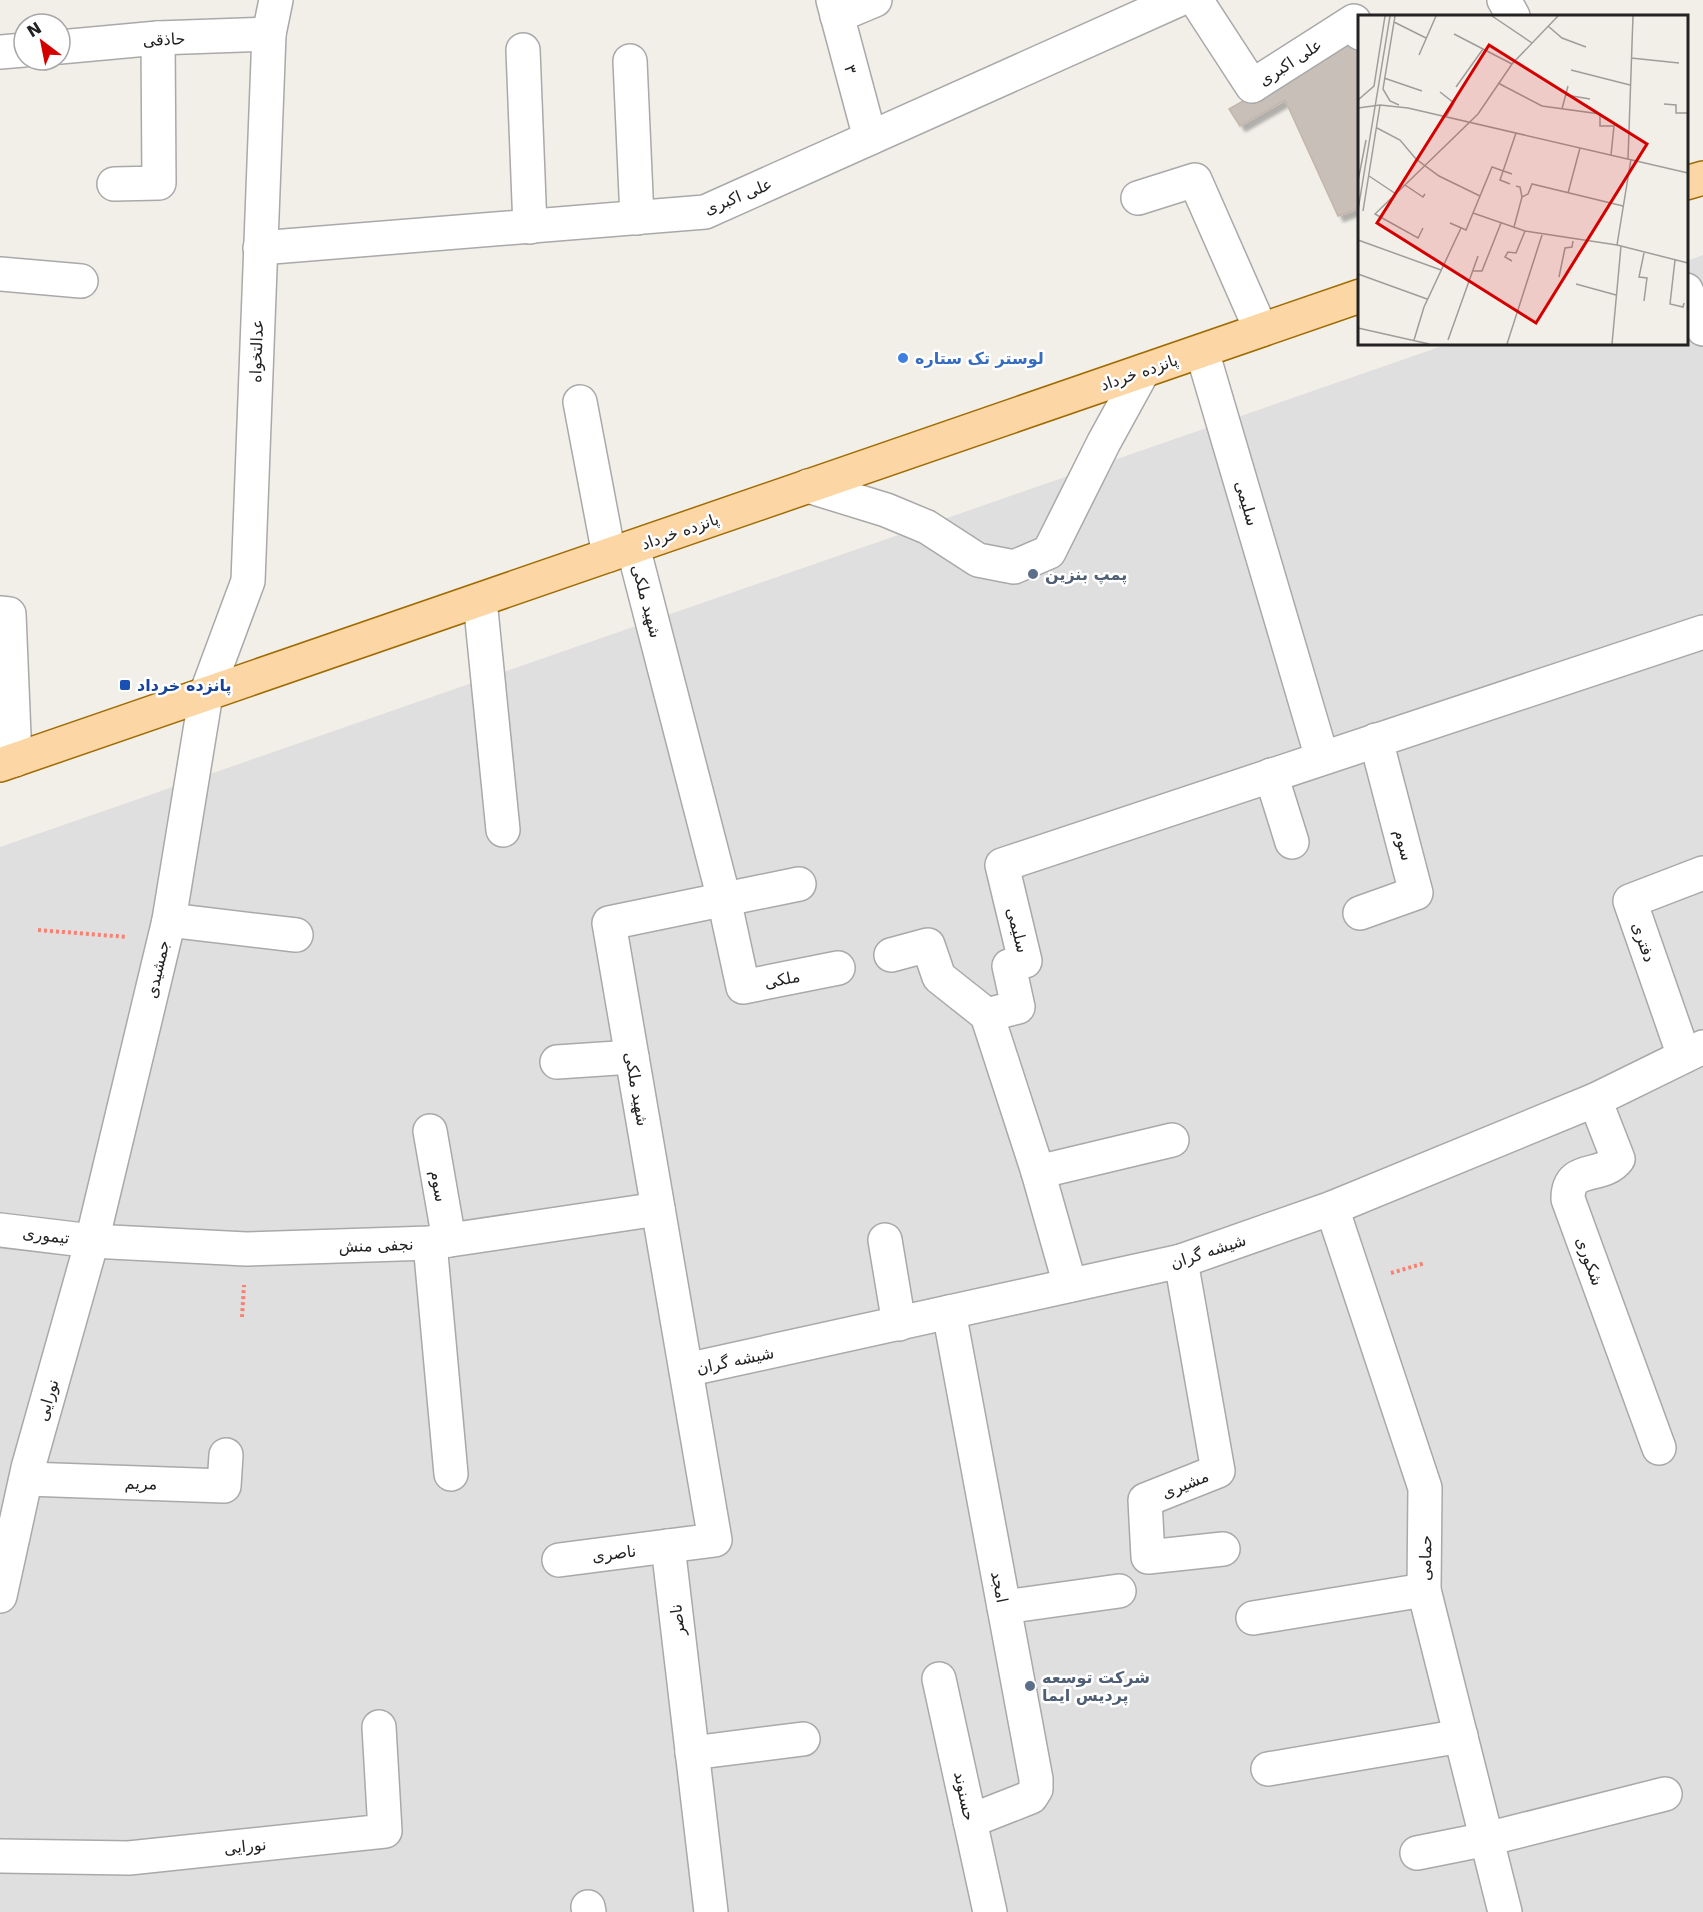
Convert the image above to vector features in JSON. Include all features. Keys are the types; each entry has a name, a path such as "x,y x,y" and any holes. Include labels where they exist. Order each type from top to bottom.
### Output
{"main road":[{"path":"1688,182 1703,177"},
{"name":"پانزده خرداد","path":"7,763 1358,296"}],"street":[{"name":"عدالتخواه","path":"206,694 248,581 269,34 276,0"},
{"path":"835,8 875,0"},
{"name":"علی اکبری","path":"260,249 705,212 1178,0"},
{"name":"علی اکبری","path":"1196,0 1252,86 1356,27"},
{"path":"1504,0 1512,15"},
{"name":"۳","path":"835,8 870,138"},
{"name":"حاذقی","path":"72,46 158,38 269,34"},
{"path":"114,184 159,183 158,38"},
{"path":"523,50 530,227"},
{"path":"630,62 637,218"},
{"path":"1138,198 1196,180 1261,330"},
{"path":"0,274 81,281"},
{"path":"1688,294 1703,328"},
{"name":"سلیمی","path":"1202,351 1322,758"},
{"path":"807,486 886,510 927,526 978,560 1014,567 1049,552 1104,442 1143,371"},
{"name":"شهید ملکی","path":"580,402 621,551 724,899"},
{"path":"480,600 503,830"},
{"path":"0,613 9,614 7,763"},
{"name":"سلیمی","path":"987,1015 1018,1007 1009,966 1025,961 1002,865 1703,632"},
{"name":"جمشیدی","path":"92,1241 167,930 206,694"},
{"name":"سوم","path":"1360,913 1416,893 1376,740"},
{"path":"1271,775 1292,842"},
{"name":"دفتری","path":"1697,1052 1630,901 1703,873"},
{"name":"شهید ملکی","path":"686,1370 609,923 799,884"},
{"name":"ملکی","path":"724,899 742,987 838,968"},
{"path":"167,930 296,936"},
{"path":"891,955 928,945 939,977 987,1015 1038,1172 1070,1285"},
{"name":"شیشه گران","path":"686,1370 1181,1261 1332,1208 1595,1100 1697,1052"},
{"path":"557,1062 632,1057"},
{"name":"شکوری","path":"1595,1100 1618,1159 1613,1165 1575,1178 1568,1188 1568,1199 1659,1448"},
{"name":"سوم","path":"430,1131 439,1242 451,1474"},
{"path":"1038,1172 1172,1140"},
{"name":"حمامی","path":"1332,1208 1425,1488 1424,1590 1505,1912"},
{"name":"نجفی منش","path":"92,1241 246,1249 439,1242 658,1209"},
{"name":"تیموری","path":"0,1230 92,1241"},
{"path":"885,1240 899,1324"},
{"name":"نورایی","path":"0,1596 28,1468 92,1241"},
{"name":"مشیری","path":"1181,1261 1218,1471 1145,1500 1148,1557 1223,1549"},
{"name":"امجد","path":"949,1312 1036,1779 1036,1789 1031,1797 970,1821"},
{"path":"668,1546 715,1540 686,1370"},
{"name":"مریم","path":"27,1479 224,1486 226,1455"},
{"name":"ناصری","path":"559,1560 668,1546"},
{"name":"ناصر","path":"668,1546 711,1912"},
{"path":"1253,1618 1424,1590"},
{"path":"1004,1607 1119,1592"},
{"name":"حسنوند","path":"939,1679 990,1912"},
{"name":"نورایی","path":"0,1856 129,1858 386,1832 379,1727"},
{"path":"1268,1769 1461,1736"},
{"path":"692,1753 803,1739"},
{"path":"1417,1852 1487,1839 1665,1794"}],"path":[{"path":"38,930 167,930"}],"shaded area":[{"path":"1703,255 1703,1912 0,1912 0,847 1445,345 1688,345 1688,261"}],"building":[{"path":"1352,38 1358,49 1358,209 1338,216 1285,100 1240,126 1229,109"}],"place":[{"name":"لوستر تک ستاره","path":"903,358"},
{"name":"پمپ بنزین","path":"1033,574"},
{"name":"پانزده خرداد","path":"125,685"},
{"name":"شرکت توسعه پردیس ایما","path":"1030,1686"}]}
